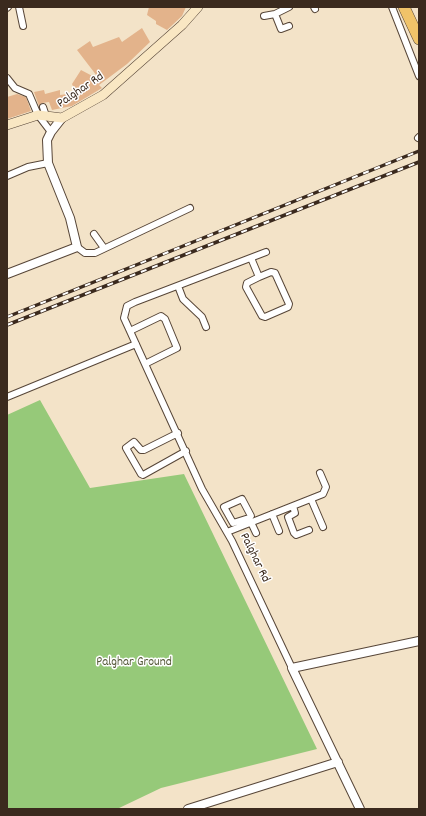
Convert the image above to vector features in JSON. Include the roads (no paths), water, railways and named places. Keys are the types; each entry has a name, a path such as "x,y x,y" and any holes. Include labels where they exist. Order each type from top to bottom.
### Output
{"highway":[{"path":"404,7 419,38"}],"main road":[{"name":"Palghar Rd","path":"62,118 103,95 182,25 198,7"},
{"path":"7,125 42,115 62,118"}],"street":[{"path":"19,7 24,26"},
{"path":"264,16 276,14 289,7"},
{"path":"392,7 419,76"},
{"path":"276,14 281,29 289,26"},
{"path":"7,78 15,88 29,94 51,132"},
{"path":"42,115 43,107"},
{"name":"Palghar Rd","path":"62,118 51,132 47,140 48,163 70,218 77,247"},
{"path":"7,176 28,167 48,163"},
{"path":"8,272 77,247 85,253 91,254 190,208"},
{"path":"94,234 104,248"},
{"path":"206,327 202,317 183,299 178,286 266,252"},
{"path":"252,258 259,277"},
{"path":"271,272 275,273 289,304 288,307 265,317 262,316 246,287 247,283 259,277 271,272"},
{"name":"Palghar Rd","path":"178,286 127,306 124,318 178,432 202,489 227,532 360,809"},
{"path":"130,331 161,316 165,319 177,348 145,364"},
{"path":"7,396 136,344"},
{"path":"178,432 144,450 141,450 134,442 126,448 143,475 186,451"},
{"path":"256,533 250,520 251,516 242,499 224,507 233,523 250,520 272,514 323,494 326,487 320,473"},
{"path":"311,499 323,527"},
{"path":"293,506 295,513"},
{"path":"302,510 288,517 296,535 309,530"},
{"path":"272,514 279,531"},
{"path":"227,532 250,520"},
{"path":"292,668 419,640"},
{"path":"188,809 338,762"}],"railway":[{"path":"7,317 419,151"},
{"path":"7,325 419,162"}],"park label":[{"name":"Palghar Ground","path":"134,663"}]}
